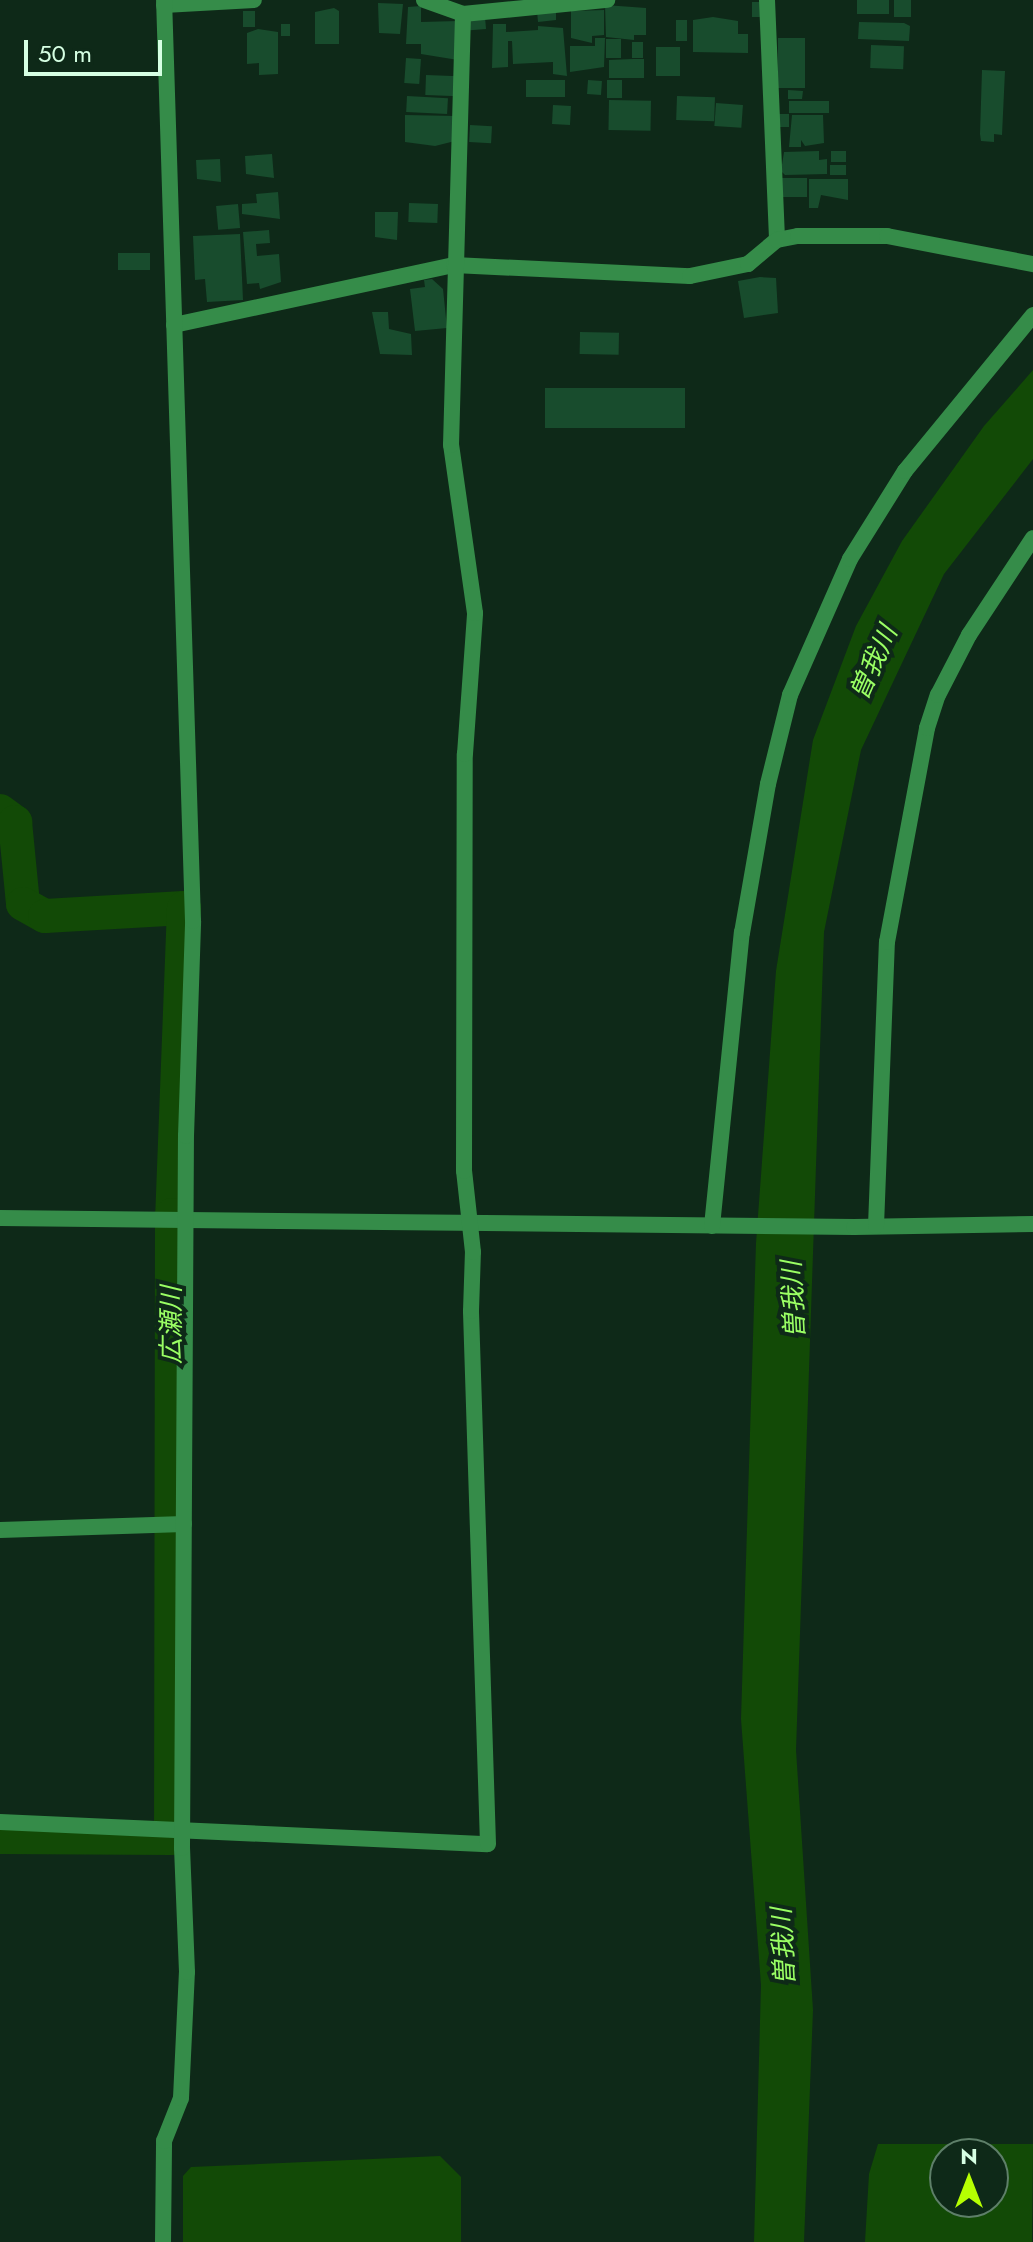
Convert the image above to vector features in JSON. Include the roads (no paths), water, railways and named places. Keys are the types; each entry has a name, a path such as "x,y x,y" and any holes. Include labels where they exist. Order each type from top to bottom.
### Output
{"street":[{"path":"163,2242 164,2141 181,2098 187,1972 184,1524 193,906 164,2 254,0"},
{"path":"424,0 443,1 463,14 607,0"},
{"path":"767,0 777,240"},
{"path":"0,1822 488,1844 473,1252 466,1224 465,754 475,613 451,445 463,14"},
{"path":"174,325 454,265 690,276 748,264 777,240 832,234 887,236 1033,264"},
{"path":"712,1226 742,933 768,784 790,695 850,559 905,471 1033,315"},
{"path":"876,1226 887,942 927,728 969,635 1033,538"},
{"path":"0,1218 854,1227 1033,1224"},
{"path":"0,1530 184,1524"}],"water":[{"name":"曽我川","path":"1033,370 1033,459 944,574 861,750 824,932 796,1750 813,2010 804,2242 754,2242 761,1985 741,1719 756,1243 776,971 813,740 856,626 902,541 984,426"},
{"path":"878,2144 929,2144 929,2218 1009,2218 1009,2144 1033,2144 1032,2242 865,2242 869,2174"},
{"path":"440,2156 461,2177 461,2242 183,2242 183,2176 191,2167"}],"waterway":[{"name":"広瀬川","path":"0,811 15,822 23,904 45,916 184,908 172,1215 171,1838 0,1837"}]}
